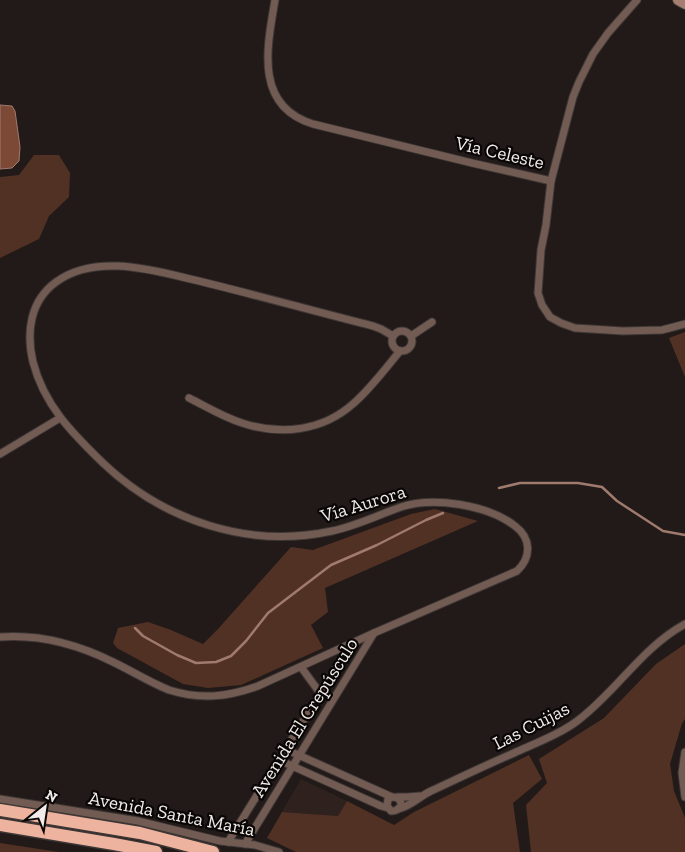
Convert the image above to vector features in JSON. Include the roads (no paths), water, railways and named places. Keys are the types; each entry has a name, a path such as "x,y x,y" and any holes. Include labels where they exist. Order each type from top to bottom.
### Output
{"highway":[{"path":"0,810 140,833 213,852"},
{"path":"0,825 156,852"}],"main road":[{"path":"678,0 685,4"}],"street":[{"name":"Vía Celeste","path":"275,0 270,33 268,72 275,95 291,113 313,124 551,181 541,250 538,293 542,305 550,317 575,328 594,330 662,330 685,324"},
{"path":"551,181 571,104 585,68 608,33 637,0"},
{"name":"Vía Aurora","path":"0,637 33,637 53,640 101,656 169,690 200,696 220,696 258,686 517,571 524,564 528,552 524,535 521,531 513,524 490,513 464,506 436,502 410,504 345,528 291,537 231,532 172,512 133,488 108,468 60,418 47,397 35,370 30,344 30,328 36,305 44,292 63,277 86,268 103,266 126,267 179,276 373,326 393,336"},
{"path":"411,336 432,322"},
{"path":"403,331 411,336 412,342 406,351 396,350 392,345 393,336 397,332 403,331"},
{"path":"190,398 224,416 253,426 282,430 308,428 338,416 354,403 400,351"},
{"path":"0,454 60,418"},
{"name":"Las Cuijas","path":"398,810 423,795 533,745 574,724 655,645 685,624"},
{"name":"Avenida El Crepúsculo","path":"245,844 374,633"},
{"name":"Avenida El Crepúsculo","path":"228,842 351,644"},
{"path":"301,667 320,693"},
{"path":"315,701 328,709"},
{"path":"279,760 381,806 391,810 398,810 401,803 399,799 285,749"},
{"path":"685,752 682,773 685,797"},
{"name":"Las Cuijas","path":"394,797 407,798 423,795"},
{"path":"388,808 387,801 394,797"},
{"name":"Avenida Santa María","path":"0,799 138,822 228,842 265,847 279,852"}],"waterway":[{"path":"499,488 520,483 578,483 602,487 617,501 663,531 685,535"},
{"path":"135,628 143,636 196,663 216,662 231,656 246,641 268,613 331,565 443,513"}]}
